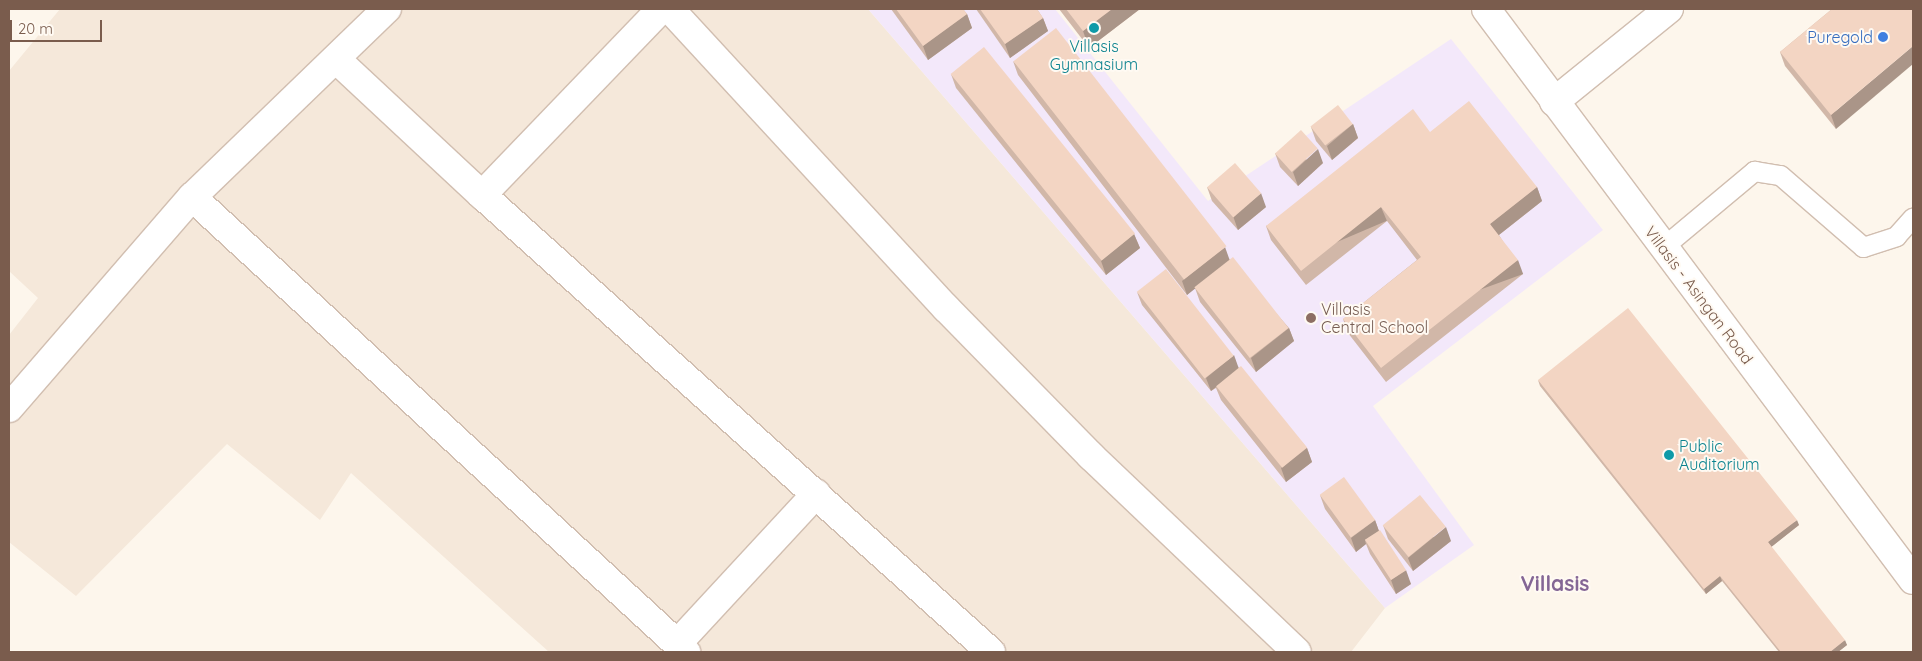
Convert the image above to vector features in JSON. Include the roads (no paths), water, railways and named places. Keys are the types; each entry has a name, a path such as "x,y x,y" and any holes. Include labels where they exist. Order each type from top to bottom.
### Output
{"street":[{"path":"9,408 192,197 387,9"},
{"path":"482,195 661,9"},
{"path":"670,9 946,308 1091,456 1297,652"},
{"name":"Villasis - Asingan Road","path":"1486,9 1913,580"},
{"path":"1554,102 1669,9"},
{"path":"336,60 482,195 991,652"},
{"path":"192,197 681,648 816,494"}],"lane":[{"path":"1663,247 1754,171 1780,175 1863,247 1896,236 1913,217"}],"place":[{"name":"Villasis Gymnasium","path":"1094,28"},
{"name":"Puregold","path":"1883,37"},
{"name":"Villasis Central School","path":"1311,318"},
{"name":"Public Auditorium","path":"1669,455"}],"district":[{"name":"Villasis","path":"1555,583"}]}
